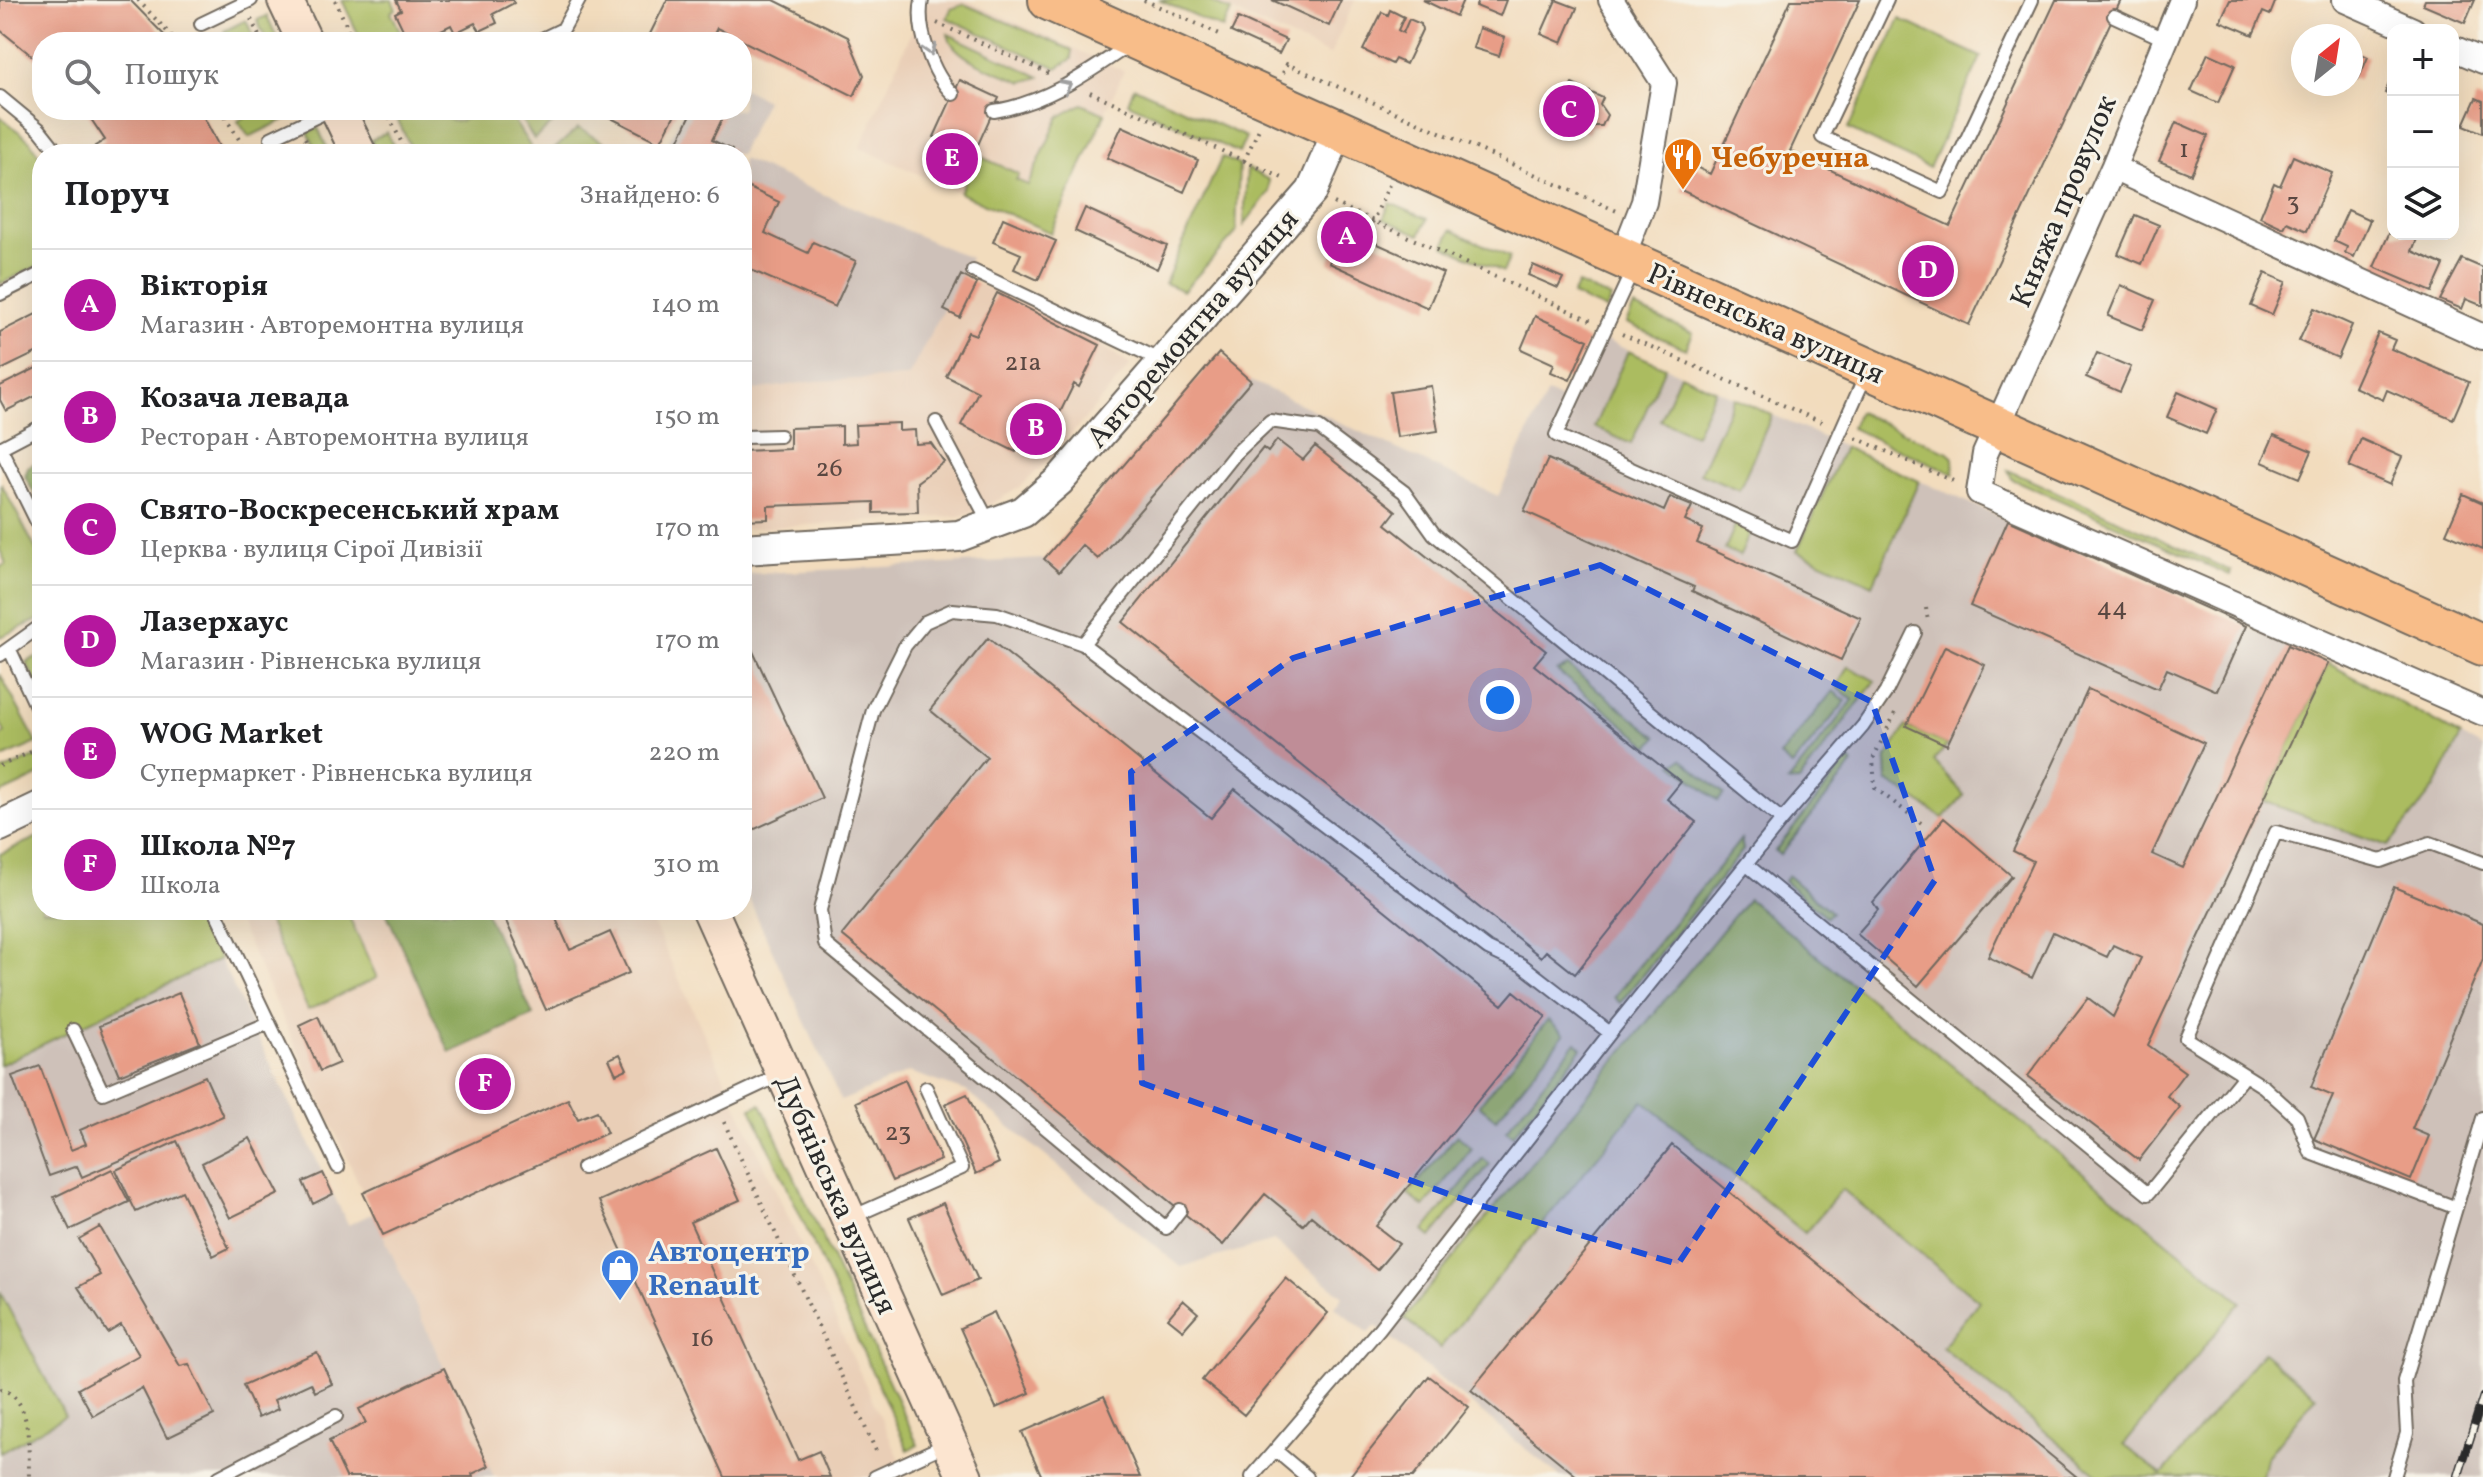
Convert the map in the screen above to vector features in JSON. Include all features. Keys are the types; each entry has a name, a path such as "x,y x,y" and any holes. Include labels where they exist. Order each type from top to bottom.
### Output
{"main road":[{"path":"285,0 300,32"},
{"name":"Рівненська вулиця","path":"1049,0 1100,17 1137,40 2483,645"},
{"path":"343,120 354,144"},
{"name":"Дубнівська вулиця","path":"714,920 965,1477"}],"street":[{"name":"Княжа провулок","path":"1979,492 1985,454 2015,434 2113,168 2182,0"},
{"path":"2345,0 2399,24"},
{"path":"1608,1 1664,83 1629,261"},
{"path":"2459,51 2483,61"},
{"name":"Авторемонтна вулиця","path":"752,548 959,536 1023,512 1059,481 1312,191 1338,131"},
{"path":"2113,168 2483,337"},
{"path":"1979,492 2483,713"},
{"path":"0,826 32,811"}],"lane":[{"path":"201,24 251,0"},
{"path":"557,32 563,29 579,0"},
{"path":"922,0 919,15 940,81 953,94"},
{"path":"1887,0 1822,137 1942,192 2032,0"},
{"path":"2114,16 2166,40"},
{"path":"994,111 1027,106 1072,84 1137,40"},
{"path":"0,97 40,130 51,144"},
{"path":"271,138 309,120"},
{"path":"1629,261 1606,327 1556,435 1792,541 1869,369"},
{"path":"973,271 1163,362"},
{"path":"0,294 32,278"},
{"path":"1083,644 1235,454 1270,421 1319,428 1404,492 1434,534 1782,820"},
{"path":"936,422 992,526"},
{"path":"32,431 0,448 32,512"},
{"path":"752,437 780,436"},
{"path":"1180,1210 1166,1228 825,944 820,910 873,710 905,646 925,622 952,610 997,614 1083,644 1488,949 1522,965 1610,1033"},
{"path":"32,632 5,652 32,701"},
{"path":"1252,1477 1379,1329 1610,1033 1782,820 1863,726 1886,692 1915,633"},
{"path":"2454,1207 2311,1153 2297,1117 2264,1087 2243,1077 2186,1038 2276,832 2381,861 2430,843 2483,863"},
{"path":"1747,865 2148,1194 2243,1077"},
{"path":"220,920 338,1167"},
{"path":"73,1030 103,1093 269,1023"},
{"path":"583,1168 783,1074"},
{"path":"849,1218 962,1168 926,1088"},
{"path":"2394,1477 2407,1433 2404,1381 2483,1118"},
{"path":"219,1477 336,1416"},
{"path":"880,1475 950,1443"},
{"path":"1275,1450 1307,1477"}],"path":[{"path":"139,0 168,32"},
{"path":"335,0 349,32"},
{"path":"1144,0 1224,36"},
{"path":"919,15 1312,191 1372,223 1979,492"},
{"path":"1287,64 1638,221"},
{"path":"227,120 242,144"},
{"path":"391,120 402,144"},
{"path":"1926,608 1930,629"},
{"path":"1899,706 1873,759 1875,788 1921,823"},
{"path":"0,766 32,752"},
{"path":"717,1105 880,1475"},
{"path":"0,1389 13,1392 22,1403 29,1477"}],"highlighted area":[{"path":"1600,565 1872,702 1935,880 1678,1264 1476,1204 1142,1083 1131,772 1293,658"}],"shaded area":[{"path":"926,0 966,0 1124,71 1051,233 860,148"},
{"path":"1207,0 1355,0 1330,55"},
{"path":"752,93 766,100 745,144 668,144 679,120 752,120"},
{"path":"752,163 970,258 908,377 815,381 752,390"},
{"path":"961,275 1100,345 1131,365 1052,457 1020,487 993,503 961,516 752,528 752,390 815,381 944,310"},
{"path":"1594,335 2328,663 2483,748 2483,1477 1560,1477 1376,1326 1368,1333 1335,1307 1343,1296 1274,1241 1181,1267 966,1091 909,1072 841,1101 752,906 752,574 1044,559 1219,353 1251,381 1498,496 1547,393 1563,400"},
{"name":"Автоцентр Renault","path":"238,920 652,920 908,1477 494,1477"},
{"path":"220,959 348,1225 373,1213 494,1477 0,1477 0,1453 65,1416 0,1292 0,1065"}],"green space":[{"path":"342,0 392,0 396,9 391,12 400,32 357,32"},
{"path":"1159,0 1207,0 1231,11 1223,29"},
{"path":"964,4 1072,50 1072,59 1057,68 947,18 951,9"},
{"path":"267,16 274,32 262,32 257,20"},
{"path":"1900,19 1981,57 1929,168 1848,129"},
{"path":"246,20 251,32 225,32"},
{"path":"948,34 1040,77 1023,82 979,64 959,51"},
{"path":"1134,87 1246,137 1239,153 1128,103"},
{"path":"1082,104 1105,114 1051,233 960,193 977,155 1019,174 1016,180 1028,185 1059,117"},
{"path":"0,116 32,144 32,269 0,284"},
{"path":"240,120 284,120 249,137"},
{"path":"398,120 513,120 529,144 409,144"},
{"path":"522,120 557,120 534,139"},
{"path":"318,128 325,144 313,144 308,132"},
{"path":"578,128 607,144 560,144"},
{"path":"387,132 392,144 373,144 371,140"},
{"path":"1222,157 1239,165 1236,233 1183,291 1165,283"},
{"path":"1247,168 1269,180 1269,192 1244,225"},
{"path":"1390,203 1427,219 1420,235 1383,219"},
{"path":"1451,230 1510,257 1503,272 1444,246"},
{"path":"1578,284 1611,298 1606,310 1572,295"},
{"path":"1634,307 1693,333 1686,349 1626,323"},
{"path":"1628,351 1665,367 1631,444 1594,427"},
{"path":"1680,374 1715,390 1695,435 1660,420"},
{"path":"1734,398 1772,415 1739,490 1700,473"},
{"path":"1858,412 1948,452 1953,458 1954,474 1851,428"},
{"path":"1844,447 1919,481 1873,585 1797,551"},
{"path":"32,465 32,489 25,476"},
{"path":"2008,470 2231,571 2230,575 2012,479"},
{"path":"1,483 32,542 32,623 0,637 0,567 6,564 0,550"},
{"path":"1747,514 1752,528 1740,556 1725,549 1739,516"},
{"path":"32,659 32,675 26,662"},
{"path":"2328,663 2461,736 2434,789 2388,846 2263,801"},
{"path":"1568,666 1657,737 1650,746 1557,671"},
{"path":"1848,666 1875,681 1799,781 1788,782 1853,700 1837,687"},
{"path":"0,674 32,734 32,745 0,759 0,735 5,733 0,722"},
{"path":"1833,691 1846,701 1792,766 1780,756"},
{"path":"1906,726 1947,745 1934,761 1964,795 1944,818 1887,781 1886,759"},
{"path":"32,758 32,779 0,794 0,772"},
{"path":"1682,759 1724,794 1718,801 1673,764"},
{"path":"1848,760 1853,764 1780,855 1775,851"},
{"path":"1741,839 1743,850 1620,1003 1614,997"},
{"path":"32,840 32,920 202,920 220,959 0,1065 0,854"},
{"path":"1788,876 1831,912 1826,917 1784,881"},
{"path":"1748,899 2241,1302 2124,1445 2162,1475 2263,1352 2316,1396 2266,1458 2262,1477 2101,1477 1942,1347 1979,1301 1842,1189 1805,1233 1643,1101 1440,1348 1404,1318"},
{"path":"268,920 351,920 377,978 308,1010"},
{"path":"390,920 490,920 533,1015 450,1053"},
{"path":"1548,1020 1564,1034 1496,1119 1479,1105"},
{"path":"1576,1042 1582,1048 1513,1135 1506,1130"},
{"path":"761,1104 918,1445 908,1450 751,1108"},
{"path":"1457,1135 1472,1148 1424,1207 1408,1194"},
{"path":"1483,1158 1490,1164 1431,1237 1424,1231"},
{"path":"0,1292 65,1416 0,1453"}],"building":[{"path":"0,0 130,0 161,32 32,32 32,56 0,30"},
{"path":"396,0 513,0 514,3 493,14 497,23 480,31 475,23 457,32 451,25 437,32 404,32 395,13 401,10"},
{"path":"667,0 774,0 848,37 864,75 854,96 752,45 752,32 725,32 717,28 715,32 651,32"},
{"path":"1272,0 1341,0 1329,26"},
{"path":"1423,0 1463,0 1456,16"},
{"path":"1478,0 1506,0 1500,16 1476,6"},
{"path":"1556,0 1577,8 1562,43 1541,34"},
{"path":"1791,0 1860,0 1790,151 1950,226 2056,0 2121,0 1969,325 1681,190 1692,165 1710,174"},
{"path":"2230,0 2276,0 2270,15 2263,12 2253,35 2220,21"},
{"path":"2425,0 2475,0 2465,23 2423,5"},
{"path":"1390,10 1404,17 1398,30 1403,33 1409,19 1421,24 1422,30 1406,64 1395,59 1392,64 1363,50 1382,12 1388,15"},
{"path":"1238,18 1286,40 1279,54 1231,32"},
{"path":"1479,28 1505,37 1499,56 1473,48"},
{"path":"2208,53 2235,65 2218,103 2191,91"},
{"path":"960,80 999,98 963,178 930,163 940,139 934,137"},
{"path":"1572,84 1603,98 1600,105 1607,115 1602,126 1591,126 1588,133 1557,119 1559,114 1551,109 1560,89 1568,92"},
{"path":"2476,98 2483,101 2483,133 2464,125"},
{"path":"92,120 205,120 218,144 98,144 105,140"},
{"path":"615,120 672,120 660,143"},
{"path":"688,120 722,120 712,140 720,144 677,144"},
{"path":"2176,122 2208,136 2191,174 2159,161"},
{"path":"1122,126 1198,160 1184,192 1107,158"},
{"path":"2293,156 2332,173 2307,231 2287,222 2284,228 2260,217 2274,183 2280,186"},
{"path":"752,189 779,202 765,233 808,253 813,242 856,261 835,307 752,270"},
{"path":"1085,208 1167,246 1157,269 1075,231"},
{"path":"2348,210 2370,220 2354,257 2345,253 2347,247 2334,241"},
{"path":"2135,215 2159,225 2142,264 2118,254"},
{"path":"1003,218 1056,241 1038,280 1014,269 1021,254 993,242"},
{"path":"1344,229 1443,273 1428,308 1329,263"},
{"path":"2387,238 2417,240 2412,251 2444,265 2432,292 2374,267"},
{"path":"2462,259 2483,268 2483,306 2466,299 2462,309 2440,300"},
{"path":"1533,265 1563,278 1558,288 1528,275"},
{"path":"2265,273 2286,282 2272,315 2251,306"},
{"path":"961,275 977,284 960,318 944,310"},
{"path":"2121,285 2155,300 2142,330 2108,316"},
{"path":"997,293 1100,345 1079,387 1074,384 1053,427 1042,432 1030,426 1016,452 961,425 978,392 946,376 968,332 976,335"},
{"path":"2314,308 2352,325 2338,358 2299,341"},
{"path":"32,316 32,355 1,370 0,332"},
{"path":"1535,316 1588,340 1570,380 1551,372 1554,364 1521,349"},
{"path":"2378,333 2395,340 2391,349 2469,382 2453,419 2387,390 2383,400 2354,387"},
{"path":"1219,353 1251,381 1098,559 1082,545 1059,572 1044,559"},
{"path":"2097,353 2131,367 2120,392 2086,377"},
{"path":"32,370 32,398 6,411 0,400 0,386"},
{"path":"1431,386 1438,431 1397,437 1390,392"},
{"path":"2178,392 2217,409 2206,434 2167,417"},
{"path":"899,423 899,431 915,430 916,444 931,443 944,462 917,482 918,512 874,513 874,502 768,506 768,519 752,520 752,451 790,449 790,428 842,426 842,444 856,443 855,425"},
{"path":"2274,435 2312,451 2300,478 2262,462"},
{"path":"2361,439 2402,457 2390,485 2349,467"},
{"path":"1277,440 1303,460 1315,446 1396,511 1386,524 1546,651 1534,665 1681,782 1667,799 1696,822 1575,974 1546,951 1541,957 1123,622 1263,448 1268,452"},
{"path":"1548,459 1664,511 1670,497 1692,506 1685,521 1703,529 1697,543 1861,618 1841,660 1692,591 1694,587 1524,511"},
{"path":"2463,494 2483,503 2483,549 2446,533"},
{"path":"2008,520 2246,626 2217,691 2167,669 2158,689 1970,606"},
{"path":"988,638 1211,818 1235,789 1502,1005 1514,991 1546,1017 1376,1226 1399,1244 1377,1270 1311,1216 1303,1225 1265,1194 1223,1245 842,935 987,757 930,710"},
{"path":"2288,645 2328,663 2148,1045 2185,1072 2167,1096 2180,1107 2139,1160 2028,1076 2088,998 2113,1017 2141,958 2113,945 2107,957 2053,932 2032,978 1988,957 2033,861 2013,851 2088,689 2204,743 2152,854 2183,868"},
{"path":"1945,646 1985,665 1947,745 1906,726"},
{"path":"752,649 822,798 752,830"},
{"path":"1944,818 2012,876 1918,986 1857,934 1878,910 1873,902"},
{"path":"2394,887 2483,924 2483,959 2412,1129 2429,1136 2411,1180 2314,1139 2333,1096 2311,1087"},
{"path":"506,920 556,920 570,950 610,932 629,973 546,1010"},
{"path":"179,993 200,1043 119,1075 99,1026"},
{"path":"318,1016 339,1063 320,1071 299,1025"},
{"path":"620,1054 627,1069 616,1074 609,1059"},
{"path":"40,1066 71,1150 86,1144 80,1130 205,1076 223,1116 82,1177 77,1166 49,1176 12,1076"},
{"path":"905,1080 941,1160 892,1181 856,1102"},
{"path":"967,1094 999,1163 976,1174 945,1104"},
{"path":"568,1099 578,1119 597,1111 607,1133 383,1235 363,1193"},
{"path":"250,1138 279,1194 230,1218 202,1163"},
{"path":"177,1141 229,1248 213,1256 182,1191 136,1212 116,1170"},
{"path":"1672,1145 2077,1477 1578,1477 1471,1390"},
{"path":"716,1148 740,1200 690,1222 798,1460 819,1451 830,1477 725,1477 599,1201"},
{"path":"112,1169 129,1202 70,1230 54,1197"},
{"path":"323,1173 333,1194 313,1204 303,1182"},
{"path":"943,1203 978,1280 943,1295 909,1218"},
{"path":"100,1227 180,1366 189,1364 214,1415 167,1438 142,1388 93,1416 78,1389 139,1355 121,1325 108,1333 78,1287 100,1275 79,1239"},
{"path":"1286,1278 1328,1313 1244,1415 1202,1380"},
{"path":"1183,1300 1198,1313 1183,1330 1168,1318"},
{"path":"994,1312 1030,1393 996,1408 960,1328"},
{"path":"317,1352 332,1384 315,1392 311,1383 274,1400 278,1409 258,1418 243,1385"},
{"path":"444,1368 489,1466 472,1474 473,1477 346,1477 329,1441 366,1423 359,1409"},
{"path":"1429,1376 1469,1407 1413,1477 1349,1477"},
{"path":"1104,1396 1140,1477 1042,1477 1022,1432"}],"railway":[{"path":"2458,1477 2483,1397"}],"place":[{"name":"Свято-Воскресенський храм","path":"1569,111"},
{"name":"WOG Market","path":"952,159"},
{"name":"Чебуречна","path":"1683,191"},
{"name":"Вікторія","path":"1347,237"},
{"name":"Лазерхаус","path":"1928,271"},
{"name":"Козача левада","path":"1036,429"},
{"name":"Школа №7","path":"485,1084"},
{"name":"Автоцентр Renault","path":"620,1302"}]}
